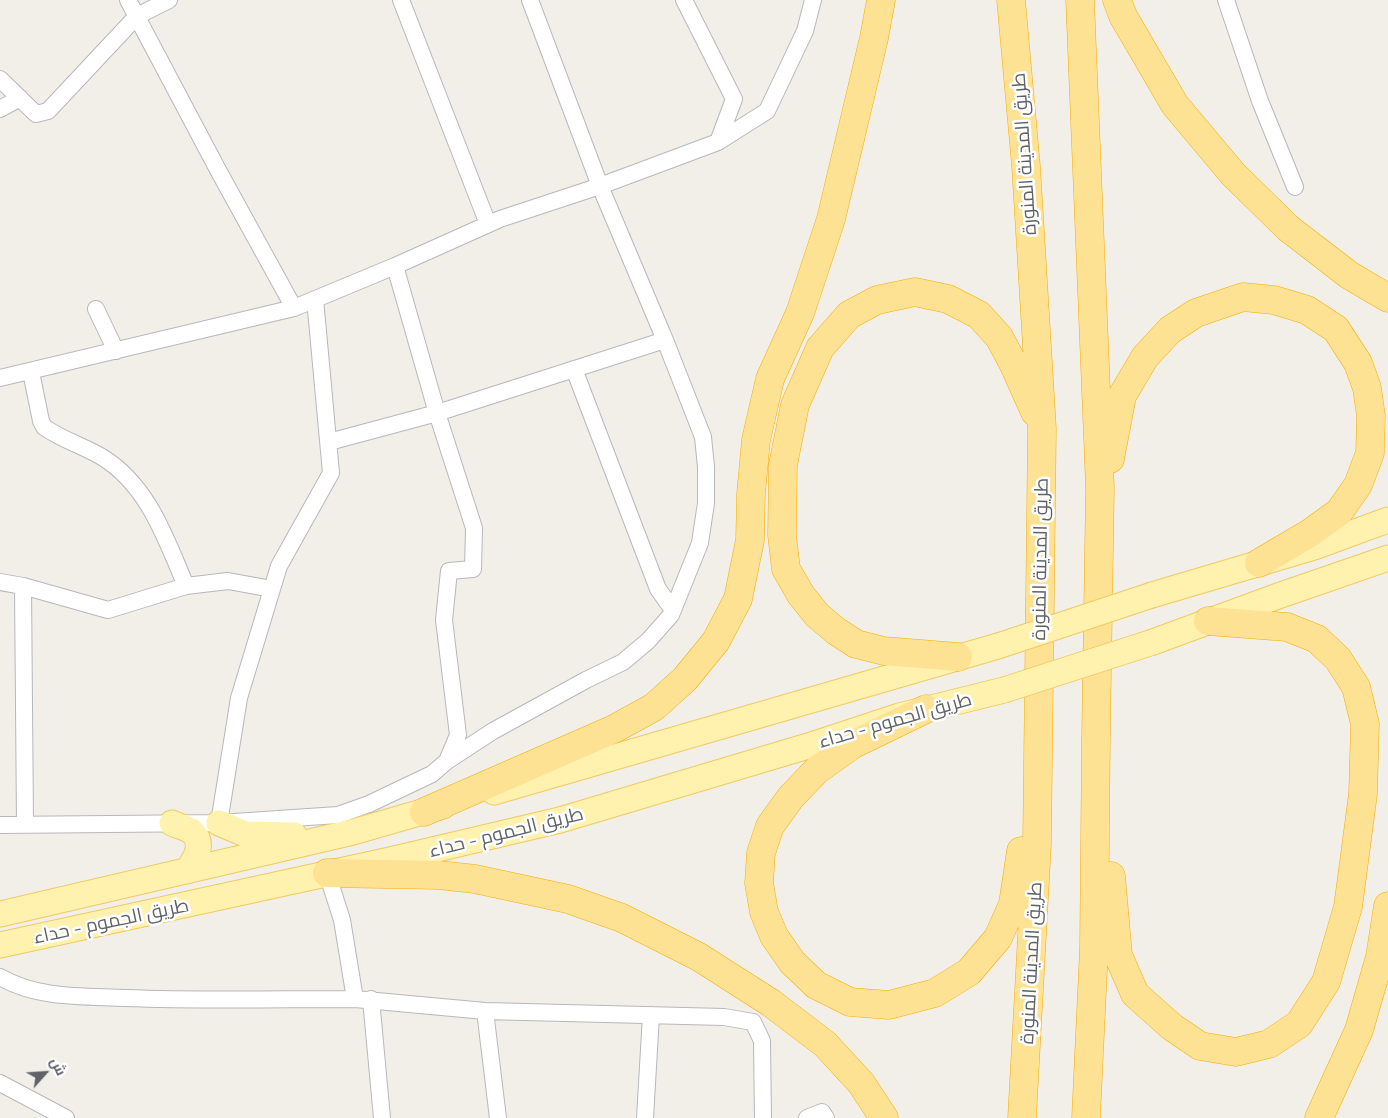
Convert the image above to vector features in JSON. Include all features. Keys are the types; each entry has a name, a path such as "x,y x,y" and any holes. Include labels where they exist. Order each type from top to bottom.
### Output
{"highway":[{"path":"424,812 614,729 654,707 685,679 716,640 738,599 750,540 751,494 756,440 770,379 800,314 831,219 881,0"},
{"name":"طريق المدينة المنورة","path":"1011,0 1026,166 1042,429 1037,844 1022,1118"},
{"path":"1080,0 1100,488 1094,948 1086,1118"},
{"path":"1117,0 1123,16 1175,105 1233,174 1288,228 1349,275 1388,298"},
{"path":"958,657 884,651 856,644 836,631 818,615 801,594 786,569 782,535 783,465 795,406 820,348 849,315 877,300 915,292 948,299 979,315 999,337 1014,365 1042,429"},
{"path":"1100,535 1112,446 1122,396 1145,356 1170,330 1196,313 1243,298 1274,300 1307,310 1336,329 1358,363 1369,397 1371,416 1370,452 1358,485 1339,512 1310,533 1259,563"},
{"path":"1097,687 1118,955 1135,994 1172,1027 1200,1046 1236,1052 1268,1044 1299,1024 1326,982 1348,906 1363,794 1365,724 1356,687 1338,659 1317,639 1287,626 1208,621"},
{"path":"926,709 852,745 817,770 791,797 770,826 761,853 759,883 764,912 774,936 792,962 816,985 850,1002 889,1006 935,993 969,972 998,938 1013,904 1038,733"},
{"path":"327,873 440,875 475,879 568,899 622,918 698,957 771,1003 809,1032 824,1044 861,1083 884,1118"},
{"path":"1319,1118 1359,1030 1380,957 1388,906"}],"main road":[{"name":"طريق الجموم - حداء","path":"0,914 339,835 424,812 998,646 1152,595 1314,547 1388,520"},
{"name":"طريق الجموم - حداء","path":"0,945 390,860 560,820 808,746 898,716 1004,690 1153,642 1388,558"},
{"path":"219,823 244,834 339,835"},
{"path":"172,824 191,831 197,840 197,854 186,870"}],"street":[{"path":"128,0 294,308"},
{"path":"0,80 36,114 48,111 137,16 168,0"},
{"path":"401,0 488,224"},
{"path":"0,825 219,823 338,815 369,804 432,774 447,761 493,731 623,662 648,641 671,615 700,543 706,504 706,467 703,437 665,340 600,186 530,0"},
{"path":"684,0 734,99 718,142"},
{"path":"3,375 31,372 294,308 395,266 488,224 600,186 718,142 767,111 805,31 813,0"},
{"path":"1226,0 1260,101 1295,187"},
{"path":"0,109 20,98"},
{"path":"395,266 437,413 474,528 473,569 450,571 448,581 444,620 458,735 447,761"},
{"path":"219,823 240,698 279,566 332,473 315,299"},
{"path":"96,309 116,351"},
{"path":"329,442 437,413 665,340"},
{"path":"574,369 658,589 673,610"},
{"path":"31,372 41,421 44,427 102,457 127,475 156,518 186,586"},
{"path":"0,582 23,586 108,610 186,586 228,581 272,589"},
{"path":"23,586 26,825"},
{"path":"327,873 342,920 363,999 382,1118"},
{"path":"0,977 12,984 30,990 60,995 171,1000 363,999 485,1011 724,1017 753,1022 762,1042 763,1118"},
{"path":"485,1011 498,1118"},
{"path":"646,1118 651,1015"},
{"path":"0,1083 66,1118"},
{"path":"807,1118 822,1112 826,1118"}]}
